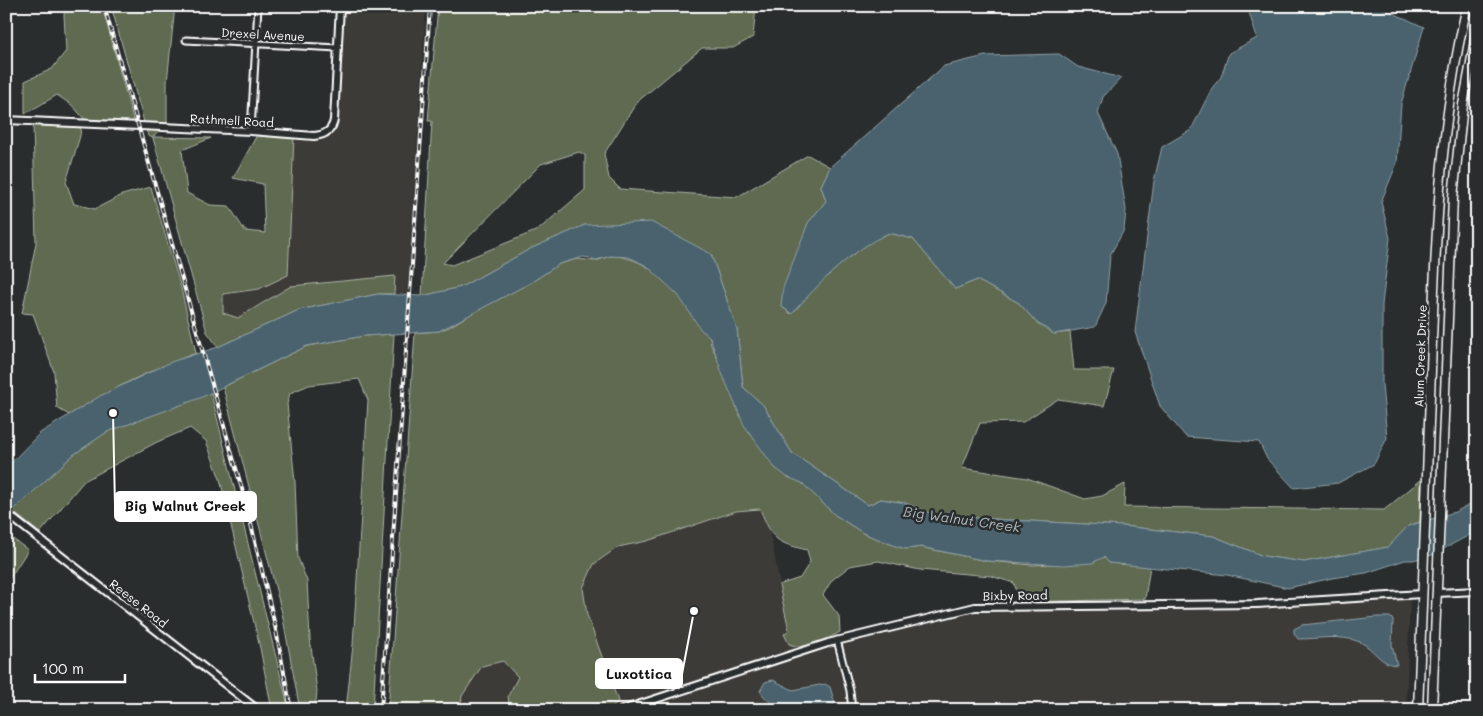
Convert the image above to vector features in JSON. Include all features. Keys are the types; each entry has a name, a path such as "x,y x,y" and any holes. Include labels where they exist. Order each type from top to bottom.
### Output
{"main road":[{"name":"Alum Creek Drive","path":"1418,710 1436,237 1441,154 1451,78 1467,6"},
{"path":"1432,710 1453,197 1463,105 1477,30"}],"street":[{"path":"251,131 258,6"},
{"name":"Rathmell Road","path":"6,120 251,131 314,136 329,130 334,116 340,6"},
{"name":"Drexel Avenue","path":"186,40 338,48"},
{"name":"Reese Road","path":"6,513 258,710"},
{"path":"1437,593 1477,590"},
{"name":"Bixby Road","path":"622,710 837,640 975,607 1258,604 1422,594"},
{"path":"837,640 850,691 852,710"}],"shaded area":[{"path":"344,6 426,6 408,295 394,294 395,276 291,286 238,318 223,313 223,294 259,289 288,275 294,137 311,138 334,128 338,107"},
{"path":"760,509 770,533 789,630 784,634 806,646 830,637 847,697 847,710 611,710 618,701 587,615 583,588 594,564 618,547 647,541 736,511"},
{"path":"1410,595 1406,710 852,710 837,640 958,610 1257,604"},
{"path":"503,661 519,677 508,696 510,710 460,710 462,696 482,666"}],"green space":[{"path":"65,6 102,6 134,123 85,120 73,106 57,95 25,114 25,81 52,69 66,51"},
{"path":"111,6 175,6 167,82 167,124 153,137 211,138 182,150 187,193 210,205 229,206 245,231 265,233 263,184 233,178 257,135 294,137 288,275 259,289 223,294 223,313 238,318 291,286 395,276 394,294 378,294 299,310 218,347 207,332 153,138 148,136"},
{"path":"438,6 756,6 753,37 733,48 702,48 637,102 604,154 609,178 620,189 737,197 808,155 830,167 821,186 826,201 808,223 781,306 791,314 820,282 865,244 889,233 913,239 955,289 977,280 1019,303 1036,322 1054,334 1070,332 1074,370 1114,370 1104,406 1058,399 1023,422 980,423 962,468 1027,478 1085,499 1102,496 1125,484 1124,507 1384,510 1421,480 1420,522 1408,526 1389,547 1304,562 1263,556 1213,536 1122,526 937,516 905,503 881,499 868,505 792,453 763,405 743,387 737,329 711,254 585,225 532,248 461,287 422,296 432,121 428,121","holes":["579,152 585,155 585,190 538,230 452,265 443,263 541,164"]},
{"path":"33,124 81,127 66,182 74,204 95,209 122,195 151,187 181,288 196,353 131,381 69,415 57,408 54,372 33,314 22,313 36,243"},
{"path":"610,256 634,260 645,265 674,290 690,309 701,328 710,337 711,345 775,468 802,483 835,515 863,533 898,547 907,549 920,547 987,561 1033,565 1095,562 1097,558 1104,557 1109,563 1150,566 1145,599 1020,602 1014,583 991,576 920,570 878,561 850,566 832,580 823,595 839,616 840,632 815,644 795,646 789,644 784,634 789,630 779,585 800,578 810,562 807,550 788,545 776,538 768,527 760,509 736,511 647,541 618,547 594,564 583,588 587,615 618,701 611,710 510,710 508,696 518,677 503,661 482,666 462,696 460,710 388,710 415,333 439,331 449,327 530,283 559,264 577,259 596,261"},
{"path":"394,334 373,710 346,710 353,645 368,400 359,379 309,385 290,393 287,404 295,482 298,558 307,581 310,639 317,691 315,710 300,710 282,613 223,387 307,346 364,336"},
{"path":"211,393 289,710 272,710 260,648 220,479 206,441 190,428 157,442 84,481 40,533 12,511 73,455 107,432"},
{"path":"6,534 28,550 6,584"}],"water":[{"path":"1247,6 1377,6 1424,27 1401,104 1397,163 1381,202 1390,238 1382,305 1382,385 1387,438 1374,464 1338,483 1294,488 1267,459 1259,442 1186,437 1160,406 1135,332 1154,181 1162,147 1191,130 1212,88 1221,77 1229,53 1257,38"},
{"path":"1059,54 1078,67 1121,78 1103,97 1098,113 1117,154 1126,210 1124,230 1110,255 1106,303 1095,327 1054,334 1036,322 1019,303 977,280 955,289 913,239 889,233 861,249 836,268 792,314 781,306 783,288 808,223 826,201 821,186 830,167 944,66 985,56"},
{"path":"651,222 711,254 737,329 743,387 763,405 792,453 868,505 881,499 905,503 937,516 1122,526 1213,536 1263,556 1304,562 1388,547 1408,526 1455,512 1477,501 1477,531 1432,555 1405,560 1366,573 1332,578 1288,588 1227,575 1109,563 1104,557 1092,563 1064,565 987,561 921,547 907,549 898,547 863,533 835,515 802,483 787,477 774,467 744,425 723,376 710,337 701,330 678,295 647,266 629,257 610,256 593,261 592,258 583,257 559,264 530,283 439,331 364,336 307,346 200,398 107,432 73,455 6,517 6,468 40,433 100,396 171,362 218,347 299,310 378,294 422,296 461,287 532,248 585,225"},
{"path":"1390,617 1393,620 1392,645 1397,665 1382,660 1360,642 1345,638 1298,639 1294,633 1294,629 1302,625"},
{"path":"773,680 793,690 825,684 830,687 835,704 795,708 779,706 772,703 760,691 765,682"}],"railway":[{"path":"104,6 246,503 276,630 291,710"},
{"path":"381,710 430,6"}],"place":[{"name":"Big Walnut Creek","path":"113,413"},
{"name":"Luxottica","path":"694,611"}]}
